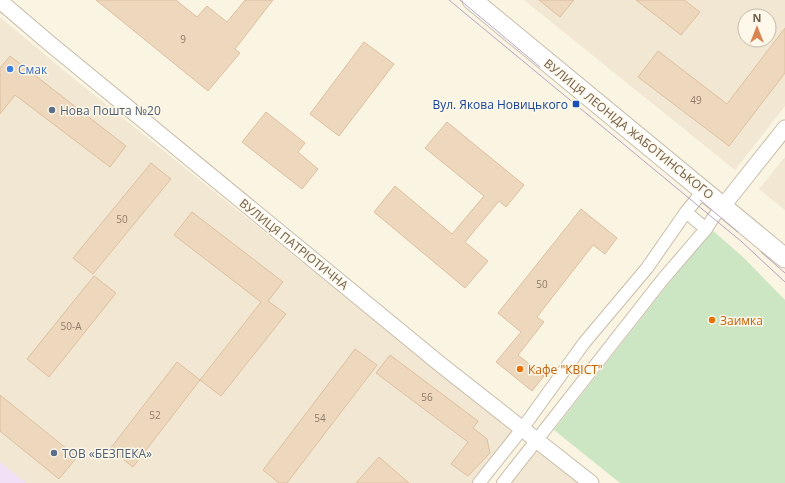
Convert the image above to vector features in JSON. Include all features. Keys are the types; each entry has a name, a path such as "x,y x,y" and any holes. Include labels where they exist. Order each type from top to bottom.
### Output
{"street":[{"name":"ВУЛИЦЯ ЛЕОНІДА ЖАБОТИНСЬКОГО","path":"472,0 724,206 785,258"},
{"name":"ВУЛИЦЯ ПАТРІОТИЧНА","path":"0,1 428,354 591,483"},
{"path":"503,483 785,128"},
{"path":"479,483 522,429 584,343 647,268 686,212 704,190"},
{"path":"686,212 706,228"}],"shaded area":[{"path":"524,0 785,0 785,106 735,170"},
{"path":"0,17 62,69 514,433 474,483 0,483"},
{"path":"785,157 785,210 759,189"},
{"path":"536,446 581,483 507,483"},
{"path":"0,462 26,483 0,483"}],"green space":[{"path":"711,229 744,258 785,300 785,483 620,483 554,430"}],"building":[{"path":"96,0 176,0 197,17 207,6 227,22 245,0 273,0 235,49 240,53 208,91"},
{"path":"539,0 574,0 560,17"},
{"path":"636,0 684,0 700,12 681,35"},
{"path":"785,28 785,73 729,146 638,77 658,51 727,104 770,48 777,48 777,38"},
{"path":"364,42 394,64 339,136 310,114"},
{"path":"10,56 126,146 110,167 15,95 0,114 0,68"},
{"path":"266,112 305,143 298,152 318,169 302,189 242,142"},
{"path":"447,122 524,185 506,207 499,201 465,242 488,261 465,288 374,212 395,186 452,234 484,196 425,148"},
{"path":"151,163 171,179 93,274 73,258"},
{"path":"581,209 617,238 605,254 593,245 537,317 544,322 518,355 544,376 532,391 496,362 521,332 498,313"},
{"path":"192,212 283,282 268,301 286,314 221,396 200,380 261,302 174,235"},
{"path":"94,276 116,293 49,377 27,359"},
{"path":"355,349 377,365 287,483 279,483 263,470"},
{"path":"390,355 478,421 473,428 487,439 490,453 468,476 451,464 468,442 376,373"},
{"path":"177,362 200,380 133,467 110,449"},
{"path":"0,395 77,457 59,479 0,431"},
{"path":"379,457 409,483 356,483"}],"tram line":[{"path":"449,0 742,242 785,282"},
{"path":"460,0 540,67"},
{"path":"700,200 738,232"},
{"path":"761,252 785,273"}],"place":[{"name":"Смак","path":"10,69"},
{"name":"Вул. Якова Новицького","path":"576,104"},
{"name":"Нова Пошта №20","path":"52,110"},
{"name":"Заимка","path":"712,320"},
{"name":"Кафе \"КВІСТ\"","path":"520,369"},
{"name":"ТОВ «БЕЗПЕКА»","path":"54,453"}]}
